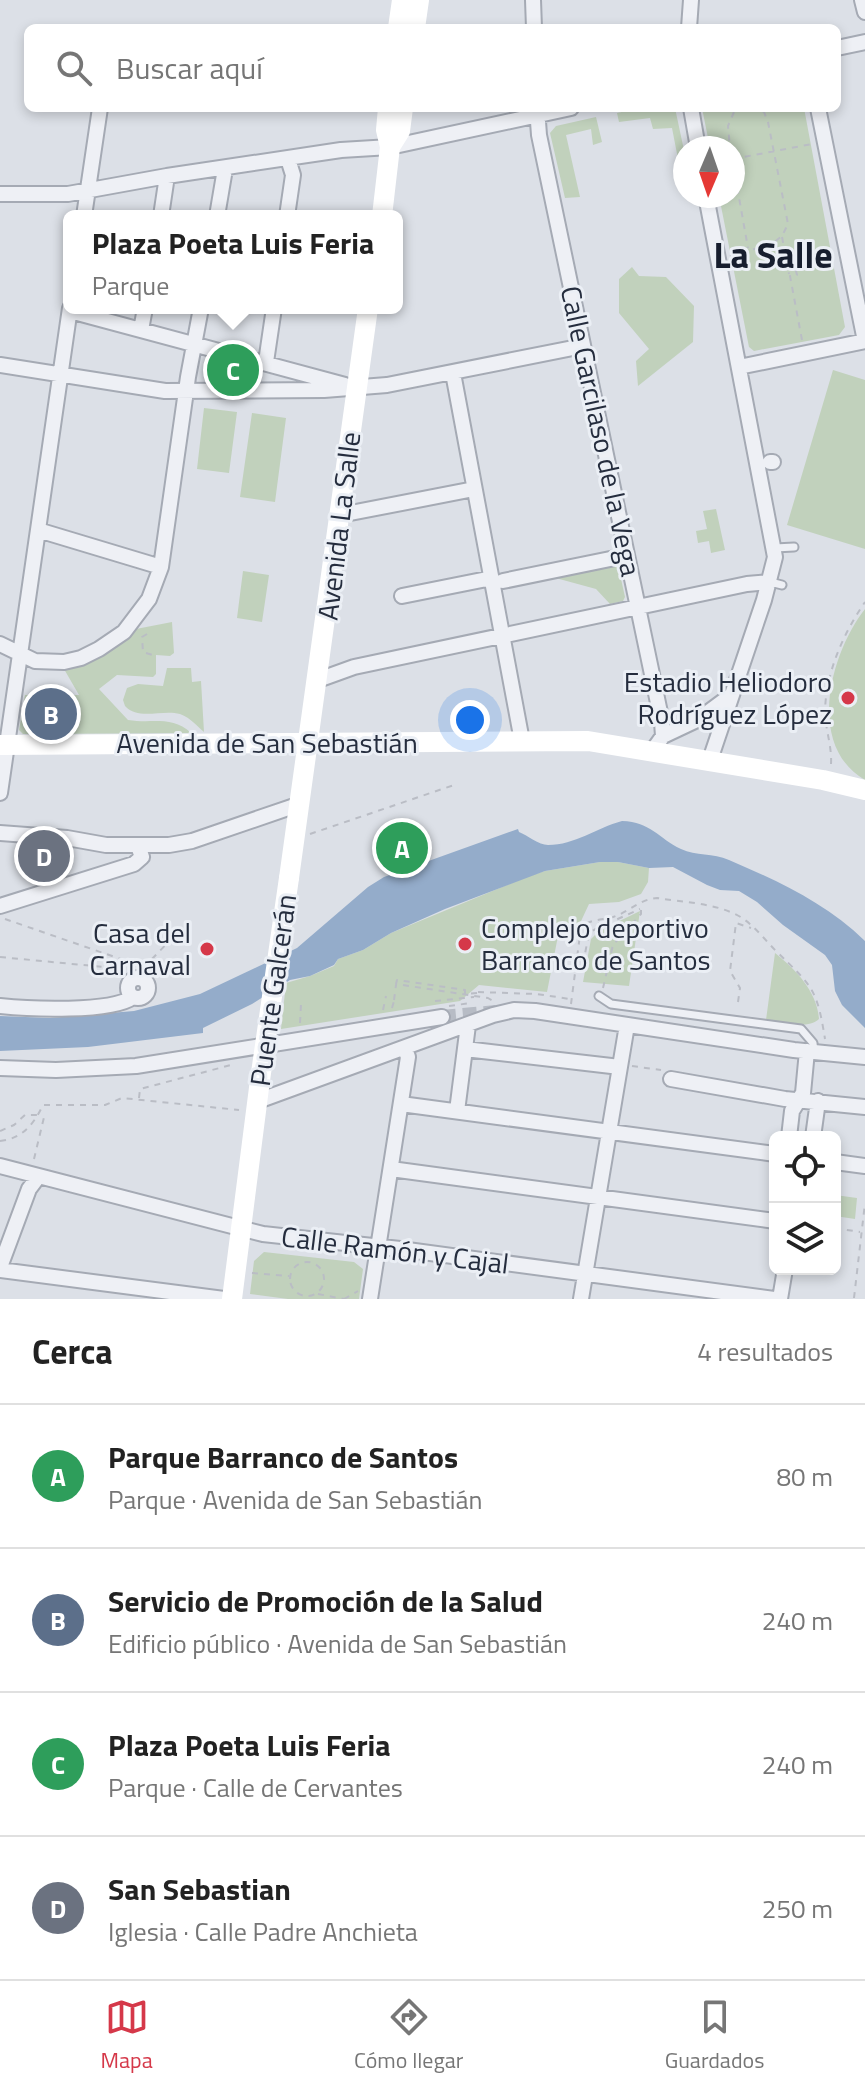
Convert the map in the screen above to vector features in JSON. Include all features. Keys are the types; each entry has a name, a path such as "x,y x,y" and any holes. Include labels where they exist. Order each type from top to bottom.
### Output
{"main road":[{"path":"399,24 402,0"},
{"path":"409,24 412,0"},
{"path":"416,24 419,0"},
{"path":"388,112 386,130 390,147"},
{"path":"383,210 396,112"},
{"path":"390,147 400,131 402,112"},
{"name":"Avenida La Salle","path":"300,804 367,314"},
{"name":"Avenida de San Sebastián","path":"3,745 522,741 658,743 710,760 842,783 865,790"},
{"name":"Puente Galcerán","path":"232,1299 289,878 300,837 300,804"}],"street":[{"path":"533,0 534,24"},
{"path":"689,24 691,0"},
{"path":"862,0 865,12"},
{"path":"841,47 865,42"},
{"path":"85,210 99,112"},
{"path":"0,194 68,194 341,150 390,147 537,112"},
{"name":"Calle Garcilaso de la Vega","path":"537,112 639,608 658,743"},
{"path":"692,112 696,136"},
{"path":"739,367 865,341 819,112"},
{"path":"288,159 293,175 288,210"},
{"path":"218,210 225,169"},
{"path":"162,210 167,176"},
{"path":"708,208 775,548 776,583 730,695 710,760"},
{"path":"0,793 3,745 20,654 69,314"},
{"path":"87,314 357,388"},
{"path":"141,330 144,314"},
{"path":"0,644 35,661 64,662 91,654 112,641 143,609 161,567 200,314"},
{"path":"266,362 273,314"},
{"path":"0,365 165,391 357,388 453,373 583,346"},
{"path":"453,373 474,489 498,580 503,636 522,741"},
{"path":"340,515 474,489"},
{"path":"38,530 161,567"},
{"path":"402,596 620,557"},
{"path":"318,680 354,667 747,584 776,583"},
{"path":"658,743 699,719 730,695"},
{"path":"0,833 133,846 169,845 192,841 300,804"},
{"path":"0,906 109,870 133,846"},
{"path":"0,1006 82,1007 120,1003 133,997"},
{"path":"258,1101 503,1012 525,1010 810,1052 865,1057"},
{"path":"0,1068 56,1070 136,1066 442,1017"},
{"path":"457,1111 468,1025"},
{"path":"581,1299 627,1025"},
{"path":"367,1295 379,1246 391,1169 408,1057 405,1049"},
{"path":"465,1049 620,1067"},
{"path":"790,1131 792,1111 803,1093 810,1052"},
{"path":"671,1079 865,1107"},
{"path":"814,1131 818,1101"},
{"path":"401,1104 769,1153"},
{"path":"841,1163 865,1166"},
{"name":"Calle Ramón y Cajal","path":"0,1166 270,1235 379,1246 774,1299"},
{"path":"391,1169 769,1220"},
{"path":"38,1177 29,1189 0,1268 143,1294 224,1299"},
{"path":"780,1299 784,1275"}],"lane":[{"path":"775,548 794,547"},
{"path":"599,996 611,1004 801,1029 813,1043 810,1052"}],"path":[{"path":"729,136 731,116 738,112"},
{"path":"728,256 772,244 782,236 788,224 775,151 764,112"},
{"path":"745,158 814,144"},
{"path":"742,208 748,249"},
{"path":"782,236 803,344"},
{"path":"790,276 797,275 794,263 836,254"},
{"path":"830,769 831,752 825,714 827,694 840,646 865,602"},
{"path":"147,634 142,637 143,652 156,656"},
{"path":"300,837 457,784"},
{"path":"571,1005 581,927 587,922 617,916 647,899 657,898 722,909 743,918 797,969 809,985 819,1001 829,1045"},
{"path":"583,964 589,933 641,908 641,914 613,945 599,996"},
{"path":"0,917 138,965 151,960 182,928"},
{"path":"600,920 600,927"},
{"path":"738,1002 740,988 730,971 736,923 754,928"},
{"path":"577,953 579,964 608,967"},
{"path":"0,957 104,967 133,973"},
{"path":"392,1008 397,980 465,990 465,994"},
{"path":"435,1001 476,995 479,990 571,1000"},
{"path":"465,994 476,995 481,1001"},
{"path":"465,994 488,998 499,1004"},
{"path":"383,1010 386,996"},
{"path":"300,1023 301,1004"},
{"path":"139,1099 140,1089 231,1065"},
{"path":"620,1067 629,1065 660,1069 671,1079"},
{"path":"0,1141 11,1140 24,1133 43,1105 97,1106 112,1104 122,1098 237,1110"},
{"path":"34,1159 45,1113"},
{"path":"0,1131 25,1115 38,1115"},
{"path":"0,1122 5,1130"},
{"path":"854,1298 865,1203"},
{"path":"841,1229 862,1232"},
{"path":"309,1262 311,1252"},
{"path":"312,1296 323,1284 320,1268 309,1262 297,1265 290,1276 296,1292 312,1296 344,1299 351,1293 367,1295"},
{"path":"250,1272 290,1276"}],"green space":[{"path":"622,112 676,112 681,136 674,136 672,128 653,129 650,118 619,122 617,113"},
{"path":"703,112 805,112 845,327 839,335 754,351 749,347 721,208 745,208 745,136 708,136"},
{"path":"596,117 602,142 593,145 591,129 566,135 580,197 565,198 550,133 556,126"},
{"path":"632,267 639,276 666,277 694,306 693,342 638,386 636,361 649,349 619,313 619,279"},
{"path":"833,370 865,380 865,549 787,525"},
{"path":"204,408 237,412 229,473 197,469"},
{"path":"252,413 286,418 275,502 240,497"},
{"path":"716,509 725,550 711,553 709,541 698,543 696,531 707,529 703,511"},
{"path":"617,561 625,597 623,601 610,604 596,589 552,577"},
{"path":"243,571 269,575 262,622 237,618"},
{"name":"Estadio Heliodoro Rodríguez López","path":"865,609 865,780 846,764 835,745 830,722 830,698 842,649"},
{"path":"172,622 174,653 170,656 156,655 156,674 153,677 117,675 99,689 128,720 169,722 191,733 23,734 19,730 25,695 79,695 64,669 105,655 136,629","holes":["35,703 72,704 72,723 38,724"]},
{"path":"167,668 191,668 192,682 201,681 204,732 180,714 137,713 125,706 123,700 127,688 138,684 163,686"},
{"name":"Complejo deportivo Barranco de Santos","path":"600,862 649,868 648,882 641,894 619,902 589,904 576,937 558,936 547,992 479,985 460,1001 281,1029 286,983 334,966 338,959 363,950 391,933 526,877"},
{"path":"640,911 629,986 583,982 591,939 599,931"},
{"path":"775,953 809,990 819,1019 808,1024 766,1020"},
{"path":"841,1196 857,1198 855,1219 841,1217"},
{"path":"264,1252 354,1262 363,1269 359,1299 288,1299 250,1294 254,1261"}],"water":[{"path":"622,821 647,827 681,849 723,858 765,876 818,904 850,927 865,941 865,1028 842,1005 835,991 832,965 825,955 757,902 739,891 720,890 707,885 673,867 649,868 600,862 545,871 445,909 391,933 363,950 338,959 334,965 310,976 290,980 252,1004 203,1028 203,1033 88,1047 0,1051 0,1016 50,1018 134,1011 200,994 297,948 384,877 518,829 548,845 576,839"}],"tunnel":[{"path":"442,1017 496,1012"}],"place":[{"name":"Plaza Poeta Luis Feria","path":"233,370"},
{"name":"Estadio Heliodoro Rodríguez López","path":"848,698"},
{"name":"Servicio de Promoción de la Salud","path":"51,714"},
{"name":"Parque Barranco de Santos","path":"402,848"},
{"name":"San Sebastian","path":"44,856"},
{"name":"Complejo deportivo Barranco de Santos","path":"465,944"},
{"name":"Casa del Carnaval","path":"207,949"}],"district":[{"name":"La Salle","path":"773,255"}]}
